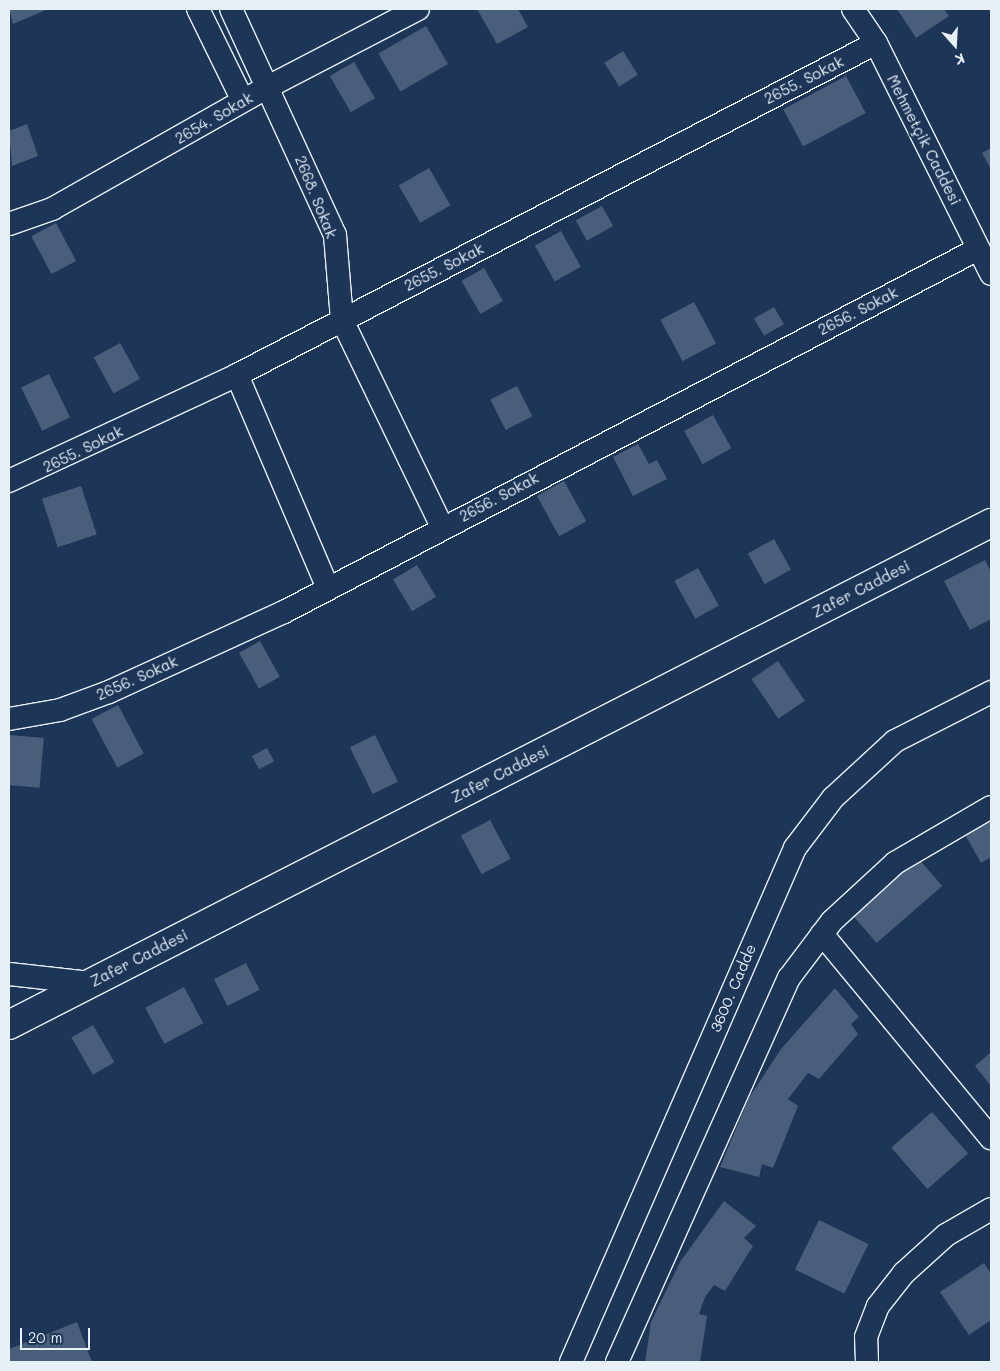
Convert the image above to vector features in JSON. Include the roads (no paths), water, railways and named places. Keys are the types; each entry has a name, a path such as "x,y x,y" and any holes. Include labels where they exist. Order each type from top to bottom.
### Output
{"main road":[{"name":"Zafer Caddesi","path":"9,1025 991,523"}],"street":[{"path":"198,9 244,101"},
{"name":"2668. Sokak","path":"231,9 335,235 342,320 442,527"},
{"name":"2654. Sokak","path":"9,224 52,209 268,86 418,9"},
{"name":"Mehmetçik Caddesi","path":"853,9 876,43 991,274"},
{"name":"2655. Sokak","path":"9,480 237,375 876,43"},
{"name":"2656. Sokak","path":"9,718 60,710 109,692 328,588 978,249"},
{"path":"237,375 328,588"},
{"name":"3600. Cadde","path":"571,1362 795,848 839,792 895,741 991,692"},
{"path":"616,1362 789,978 822,934 895,863 991,807"},
{"path":"822,934 991,1138"},
{"path":"9,974 91,983"},
{"path":"866,1362 866,1337 878,1306 904,1273 946,1235 991,1209"}]}
